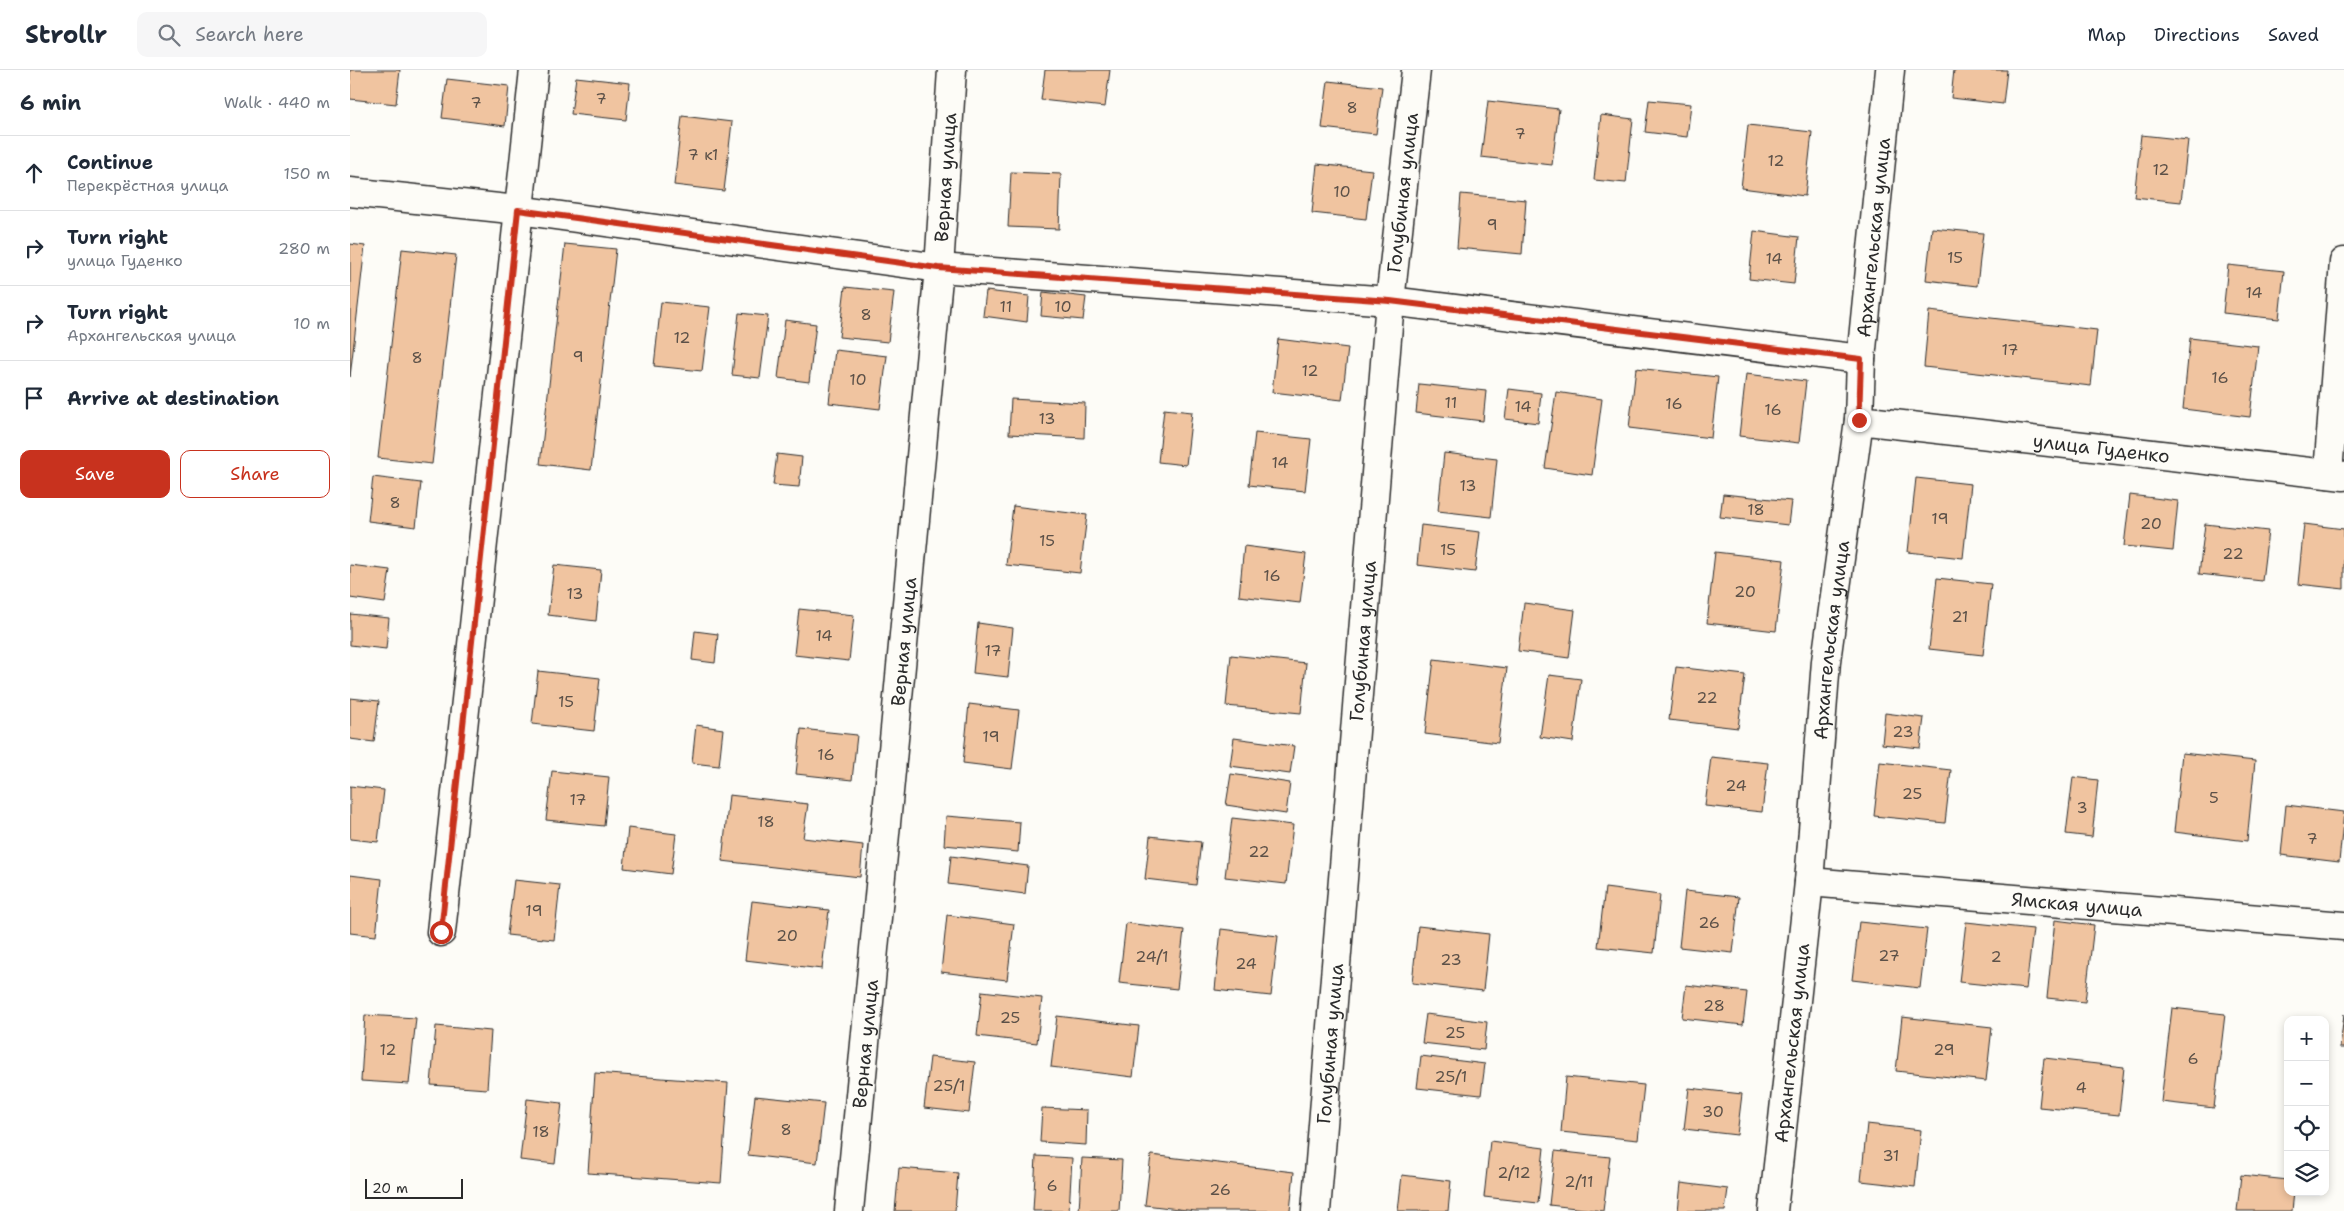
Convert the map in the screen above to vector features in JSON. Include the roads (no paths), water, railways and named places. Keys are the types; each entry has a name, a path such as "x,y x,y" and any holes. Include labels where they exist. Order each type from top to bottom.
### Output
{"street":[{"path":"441,932 534,70"},
{"name":"Верная улица","path":"849,1211 938,268 952,70"},
{"name":"Голубиная улица","path":"1316,1211 1390,301 1416,70"},
{"name":"Архангельская улица","path":"1773,1211 1809,882 1826,661 1859,420 1861,359 1890,70"},
{"path":"350,192 518,210 938,268 1390,301 1861,359"},
{"path":"2336,475 2344,262"},
{"name":"улица Гуденко","path":"1859,420 2336,475"},
{"name":"Ямская улица","path":"1809,882 2344,926"}]}
